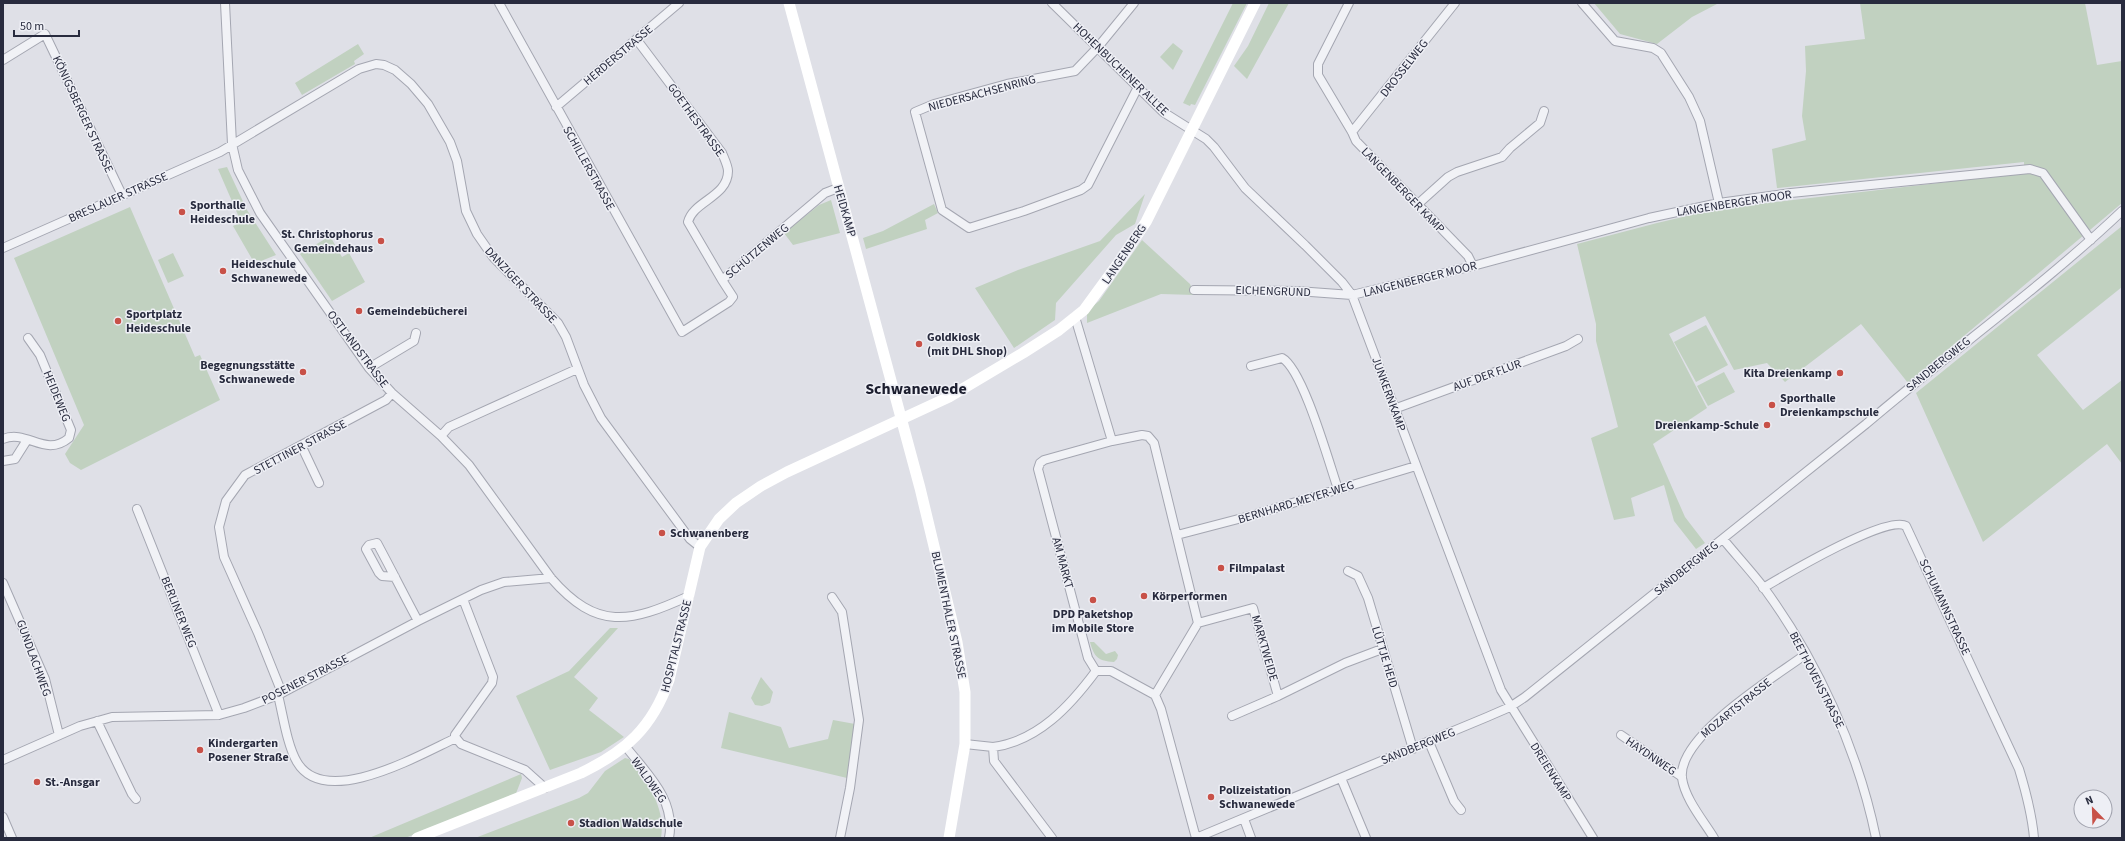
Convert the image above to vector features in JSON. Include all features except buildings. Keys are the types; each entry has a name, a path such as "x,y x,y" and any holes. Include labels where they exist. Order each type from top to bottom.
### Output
{"main road":[{"name":"HEIDKAMP","path":"789,3 901,420"},
{"name":"LANGENBERG","path":"901,420 983,378 1059,330 1084,310 1120,262 1146,222 1255,3"},
{"name":"HOSPITALSTRASSE","path":"417,838 545,788 605,762 626,747 643,730 662,699 678,646 700,547 719,519 736,503 760,486 787,472 901,420"},
{"name":"BLUMENTHALER STRASSE","path":"901,420 920,488 958,642 965,692 965,744 949,838"}],"street":[{"name":"OSTLANDSTRASSE","path":"225,3 232,144 238,170 260,213 370,368 392,393 441,436 469,465 551,578 563,591 583,607 596,614 613,618 640,614 689,596"},
{"name":"SCHILLERSTRASSE","path":"499,3 682,332"},
{"name":"HOHENBUCHENER ALLEE","path":"1052,3 1163,112 1193,130"},
{"path":"1098,47 1134,3"},
{"name":"LANGENBERGER KAMP","path":"1349,3 1317,70 1334,104 1356,141 1468,256 1473,266"},
{"name":"DROSSELWEG","path":"1352,132 1455,3"},
{"path":"1582,3 1615,41 1653,48 1661,53 1689,96 1700,121 1718,203"},
{"name":"HERDERSTRASSE","path":"556,107 636,40 676,4"},
{"name":"KÖNIGSBERGER STRASSE","path":"3,60 45,34 122,196"},
{"name":"GOETHESTRASSE","path":"636,40 722,153 728,172 721,190 690,214 688,222 722,280"},
{"name":"NIEDERSACHSENRING","path":"1098,47 1075,71 1007,84 934,104 915,112 942,210 969,228 1024,211 1081,190 1088,185 1138,87"},
{"name":"DANZIGER STRASSE","path":"232,144 359,69 376,64 384,65 395,70 411,84 428,104 450,142 457,161 466,211 477,234 493,257 558,323 566,337 577,370 601,418 690,539 700,547"},
{"path":"1418,204 1448,177 1457,172 1502,158 1510,148 1540,123 1544,110"},
{"name":"JUNKERNKAMP","path":"1193,130 1214,147 1245,188 1305,245 1342,282 1352,295 1501,690 1510,707"},
{"name":"BRESLAUER STRASSE","path":"3,248 122,196 232,144"},
{"name":"LANGENBERGER MOOR","path":"1352,295 1473,266 1649,218 1718,203 1791,193 2030,169 2043,173 2092,240"},
{"name":"SCHÜTZENWEG","path":"682,332 729,302 733,297 722,280 825,194 838,188"},
{"name":"SANDBERGWEG","path":"1196,838 1413,749 1510,707 1723,539 2092,240 2122,211"},
{"name":"EICHENGRUND","path":"1194,290 1297,291 1352,295"},
{"path":"1075,317 1112,441"},
{"path":"370,368 414,341 416,333"},
{"name":"HEIDEWEG","path":"3,439 9,436 44,445 56,446 69,438 71,430 40,355 28,338"},
{"name":"AUF DER FLUR","path":"1394,409 1566,346 1578,339"},
{"path":"1251,366 1282,358 1287,361 1292,368 1302,388 1338,489"},
{"path":"441,436 449,427 577,370"},
{"name":"STETTINER STRASSE","path":"392,393 386,400 245,475 226,501 219,527 224,557 258,633 280,694 297,763 302,769 319,779 341,781 365,778 456,738"},
{"name":"AM MARKT","path":"1096,671 1088,658 1038,469 1044,460 1112,441 1142,435 1148,436 1154,443 1198,622"},
{"path":"3,461 15,459 27,440"},
{"path":"302,446 319,483"},
{"name":"BERNHARD-MEYER-WEG","path":"1177,535 1246,517 1416,466"},
{"name":"BERLINER WEG","path":"137,509 219,715"},
{"name":"SCHUMANNSTRASSE","path":"1763,588 1800,565 1847,542 1897,523 1906,526 2018,769 2029,802 2034,838"},
{"name":"BEETHOVENSTRASSE","path":"1723,539 1763,588 1806,654 1842,727 1854,758 1869,804 1876,838"},
{"name":"LÜTTJE HEID","path":"1348,571 1358,576 1368,598 1413,749"},
{"path":"395,577 418,621"},
{"name":"POSENER STRASSE","path":"3,760 59,735 97,721 128,716 219,715 244,708 280,694 418,621 463,599 504,582 551,578"},
{"name":"GUNDLACHWEG","path":"3,584 44,679 59,735"},
{"path":"832,597 842,612 849,647 859,720 850,788 840,838"},
{"path":"463,599 493,677 492,683 458,731 456,738 461,744 525,770 545,788"},
{"name":"MARKTWEIDE","path":"1198,622 1253,608 1278,696"},
{"path":"1155,695 1198,622"},
{"name":"MARKTWEIDE","path":"1232,716 1278,696 1345,663 1382,649"},
{"name":"MOZARTSTRASSE","path":"1682,777 1687,755 1705,732 1732,708 1806,654"},
{"path":"965,744 993,747 1016,742 1036,732 1058,715 1078,695 1096,671 1111,671 1155,695 1161,709 1196,838"},
{"name":"DREIENKAMP","path":"1510,707 1593,838"},
{"path":"97,721 132,794 136,799"},
{"name":"HAYDNWEG","path":"1621,735 1682,777"},
{"path":"1429,742 1454,801 1461,810"},
{"name":"WALDWEG","path":"626,747 664,798 669,810 672,824 669,838"},
{"path":"993,747 994,761 1052,838"},
{"path":"1682,777 1687,793 1714,838"},
{"path":"1341,778 1366,838"},
{"path":"3,817 12,838"},
{"path":"1244,819 1252,838"}],"green space":[{"path":"1233,3 1247,3 1195,105 1191,104 1190,106 1183,103"},
{"path":"1269,3 1289,3 1247,79 1234,66 1248,46"},
{"path":"1594,3 1717,4 1692,17 1657,44 1620,34"},
{"path":"1860,3 2085,3 2097,65 2122,61 2122,203 1908,383 1861,324 1785,382 1767,363 1734,370 1705,316 1669,334 1707,408 1653,444 1685,517 1705,543 1696,549 1674,521 1664,485 1631,498 1635,516 1614,520 1591,438 1618,427 1596,341 1596,324 1577,244 1717,209 2024,173 2024,162 1777,188 1772,149 1806,140 1802,116 1806,71 1805,46 1865,39"},
{"path":"1173,43 1183,51 1173,70 1160,57"},
{"path":"358,44 364,54 354,61 355,64 302,95 295,83"},
{"path":"227,167 247,210 276,255 261,261 252,259 233,226 241,222 218,169"},
{"path":"1145,194 1135,224 1116,235 1056,303 1055,320 1014,348 975,288 1018,270 1100,241"},
{"path":"831,200 840,233 793,245 784,233 819,205"},
{"path":"934,204 938,213 925,220 927,229 866,249 863,238 883,231"},
{"name":"Sportplatz Heideschule","path":"130,207 195,357 200,355 220,400 81,470 70,463 65,454 84,425 14,258"},
{"path":"2122,226 2122,287 2037,355 2083,410 2122,380 2122,464 2107,444 1983,542 1916,393"},
{"path":"330,236 342,257 349,253 365,282 332,301 300,254"},
{"path":"1142,240 1190,284 1195,295 1161,294 1087,323 1087,311 1099,301"},
{"path":"173,253 184,276 168,283 158,260"},
{"path":"1706,325 1728,365 1696,382 1674,342"},
{"path":"1724,372 1735,392 1708,406 1697,386"},
{"path":"610,628 618,628 574,677 598,698 589,710 624,737 601,752 550,770 516,696 569,671"},
{"path":"1090,642 1094,642 1106,654 1115,651 1118,655 1117,659 1114,662 1100,659 1095,655"},
{"path":"761,677 773,692 770,703 762,706 755,705 751,698"},
{"path":"729,712 781,727 789,748 828,739 833,720 855,724 847,778 721,748"},
{"path":"625,758 629,759 654,796 661,816 661,838 475,838 579,798 588,793 605,771"},
{"path":"521,774 522,778 515,796 405,838 369,838"}],"place":[{"name":"Sporthalle Heideschule","path":"182,212"},
{"name":"St. Christophorus Gemeindehaus","path":"381,241"},
{"name":"Heideschule Schwanewede","path":"223,271"},
{"name":"Gemeindebücherei","path":"359,311"},
{"name":"Sportplatz Heideschule","path":"118,321"},
{"name":"Goldkiosk (mit DHL Shop)","path":"919,344"},
{"name":"Begegnungsstätte Schwanewede","path":"303,372"},
{"name":"Kita Dreienkamp","path":"1840,373"},
{"name":"Sporthalle Dreienkampschule","path":"1772,405"},
{"name":"Dreienkamp-Schule","path":"1767,425"},
{"name":"Schwanenberg","path":"662,533"},
{"name":"Filmpalast","path":"1221,568"},
{"name":"Körperformen","path":"1144,596"},
{"name":"DPD Paketshop im Mobile Store","path":"1093,600"},
{"name":"Kindergarten Posener Straße","path":"200,750"},
{"name":"St.-Ansgar","path":"37,782"},
{"name":"Polizeistation Schwanewede","path":"1211,797"},
{"name":"Stadion Waldschule","path":"571,823"}],"district":[{"name":"Schwanewede","path":"916,388"}]}
